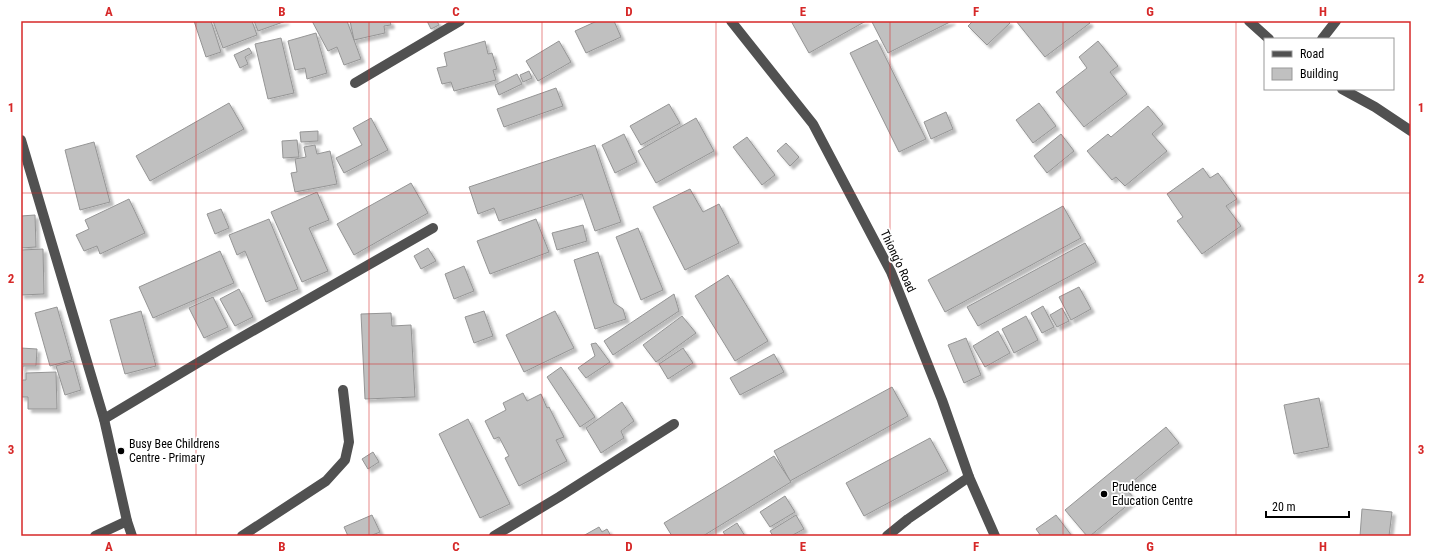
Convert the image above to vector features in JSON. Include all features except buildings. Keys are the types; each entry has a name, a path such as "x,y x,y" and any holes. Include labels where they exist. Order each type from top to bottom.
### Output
{"street":[{"path":"355,83 460,21"},
{"name":"Thiong'o Road","path":"731,21 813,124 891,272 942,400 969,476 995,536"},
{"path":"1249,21 1268,38"},
{"path":"1323,38 1336,21"},
{"path":"1344,90 1375,106 1411,131"},
{"path":"21,140 104,419 132,536"},
{"path":"104,419 221,349 432,228"},
{"path":"242,536 326,481 345,460 349,442 343,390"},
{"path":"494,536 559,497 674,424"},
{"path":"887,536 908,519 969,476"},
{"path":"95,536 127,520"}],"place":[{"name":"Busy Bee Childrens Centre - Primary","path":"121,451"},
{"name":"Prudence Education Centre","path":"1104,494"}]}
